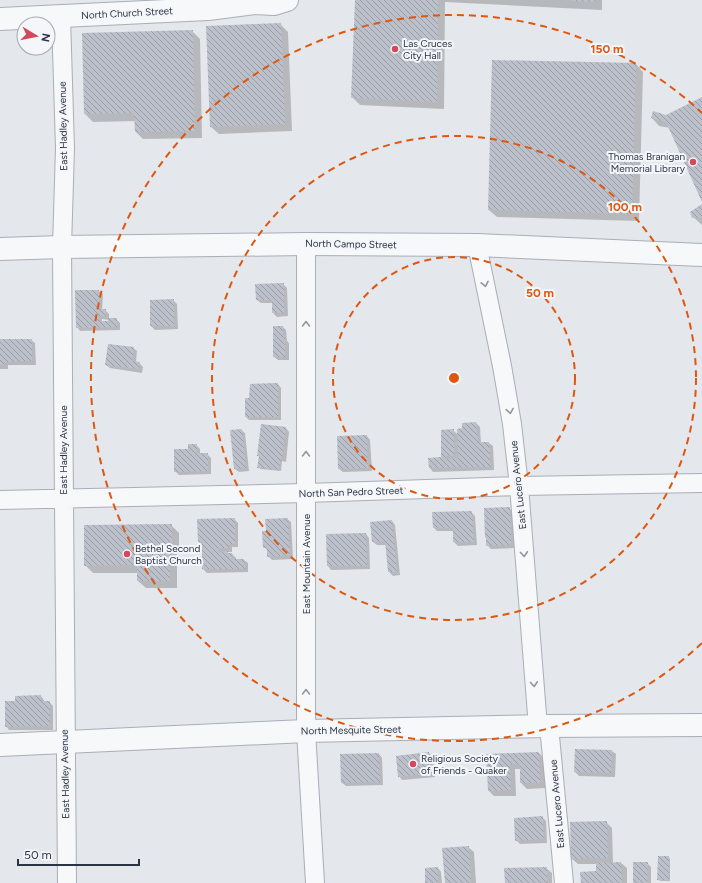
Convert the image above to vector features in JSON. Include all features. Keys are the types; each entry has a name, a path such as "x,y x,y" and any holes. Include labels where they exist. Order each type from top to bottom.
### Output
{"street":[{"name":"North Church Street","path":"0,20 208,9 257,2 274,4 287,0"},
{"name":"East Hadley Avenue","path":"61,17 65,148 62,247 67,883"},
{"name":"North Campo Street","path":"0,249 306,244 477,246 702,255"},
{"name":"East Mountain Avenue","path":"306,244 306,730 315,883"},
{"name":"East Lucero Avenue","path":"477,246 502,366 512,424 544,726 564,883"},
{"name":"North San Pedro Street","path":"0,500 63,500 306,494 519,486 702,483"},
{"name":"North Mesquite Street","path":"0,745 306,730 702,725"}],"building":[{"name":"Las Cruces City Hall","path":"355,0 438,0 437,102 351,98"},
{"path":"572,0 595,0 594,2"},
{"path":"281,23 285,124 210,127 206,26"},
{"path":"193,30 195,131 135,132 134,113 84,114 82,33"},
{"path":"492,60 636,63 632,214 488,210"},
{"name":"Thomas Branigan Memorial Library","path":"702,97 702,202 666,122 651,118 653,111 666,115"},
{"path":"702,204 702,218 692,218 690,212"},
{"path":"284,283 284,313 272,313 272,300 256,300 255,284"},
{"path":"75,290 99,290 99,309 106,309 106,316 99,316 99,321 108,321 108,318 117,318 117,327 76,328"},
{"path":"174,299 174,326 150,326 150,300"},
{"path":"273,326 283,326 283,338 285,338 285,357 273,357"},
{"path":"0,339 32,339 32,361 5,362 4,365 0,365"},
{"path":"108,344 134,347 132,361 140,362 139,369 105,365"},
{"path":"278,383 278,417 245,417 245,398 249,398 250,384"},
{"path":"476,422 478,442 489,442 491,467 429,468 428,458 441,457 441,430 454,429 454,456 446,456 446,459 458,458 457,429 462,428 462,423"},
{"path":"261,424 286,427 279,470 257,468"},
{"path":"242,429 246,468 234,469 230,430"},
{"path":"367,435 368,468 338,469 337,436"},
{"path":"188,444 197,444 197,453 208,453 208,471 174,472 174,449 188,449"},
{"path":"510,507 511,545 486,546 484,508"},
{"path":"472,511 474,542 453,542 453,528 433,528 432,512"},
{"path":"235,518 235,544 229,544 229,548 218,548 218,552 228,551 228,553 232,553 232,559 244,559 245,569 202,569 202,542 198,542 197,519"},
{"path":"288,518 290,555 267,557 267,548 263,548 262,531 266,531 265,519"},
{"path":"392,520 397,572 388,572 385,541 372,542 370,522"},
{"name":"Bethel Second Baptist Church","path":"172,524 172,542 170,542 170,581 137,581 137,565 84,566 84,525"},
{"path":"366,533 367,566 327,566 326,534"},
{"path":"41,695 41,701 50,701 50,726 5,727 5,701 15,701 15,696"},
{"path":"575,749 612,750 611,773 574,772"},
{"name":"Religious Society of Friends - Quaker","path":"429,752 431,773 398,777 396,756"},
{"path":"539,752 540,783 520,783 520,764 510,764 511,790 488,791 486,754"},
{"path":"379,753 380,782 341,783 340,754"},
{"path":"543,816 544,839 515,841 514,818"},
{"path":"607,821 608,858 571,859 570,822"},
{"path":"469,846 471,883 445,883 442,848"},
{"path":"658,856 669,856 669,880 657,880"},
{"path":"621,862 622,883 581,883 580,872 596,871 596,863"},
{"path":"633,862 648,862 647,883 633,883"},
{"path":"438,867 438,883 425,883 425,868"},
{"path":"547,867 547,883 505,883 504,868"}],"place":[{"name":"Las Cruces City Hall","path":"395,49"},
{"name":"Thomas Branigan Memorial Library","path":"693,162"},
{"name":"Bethel Second Baptist Church","path":"127,554"},
{"name":"Religious Society of Friends - Quaker","path":"413,764"}]}
